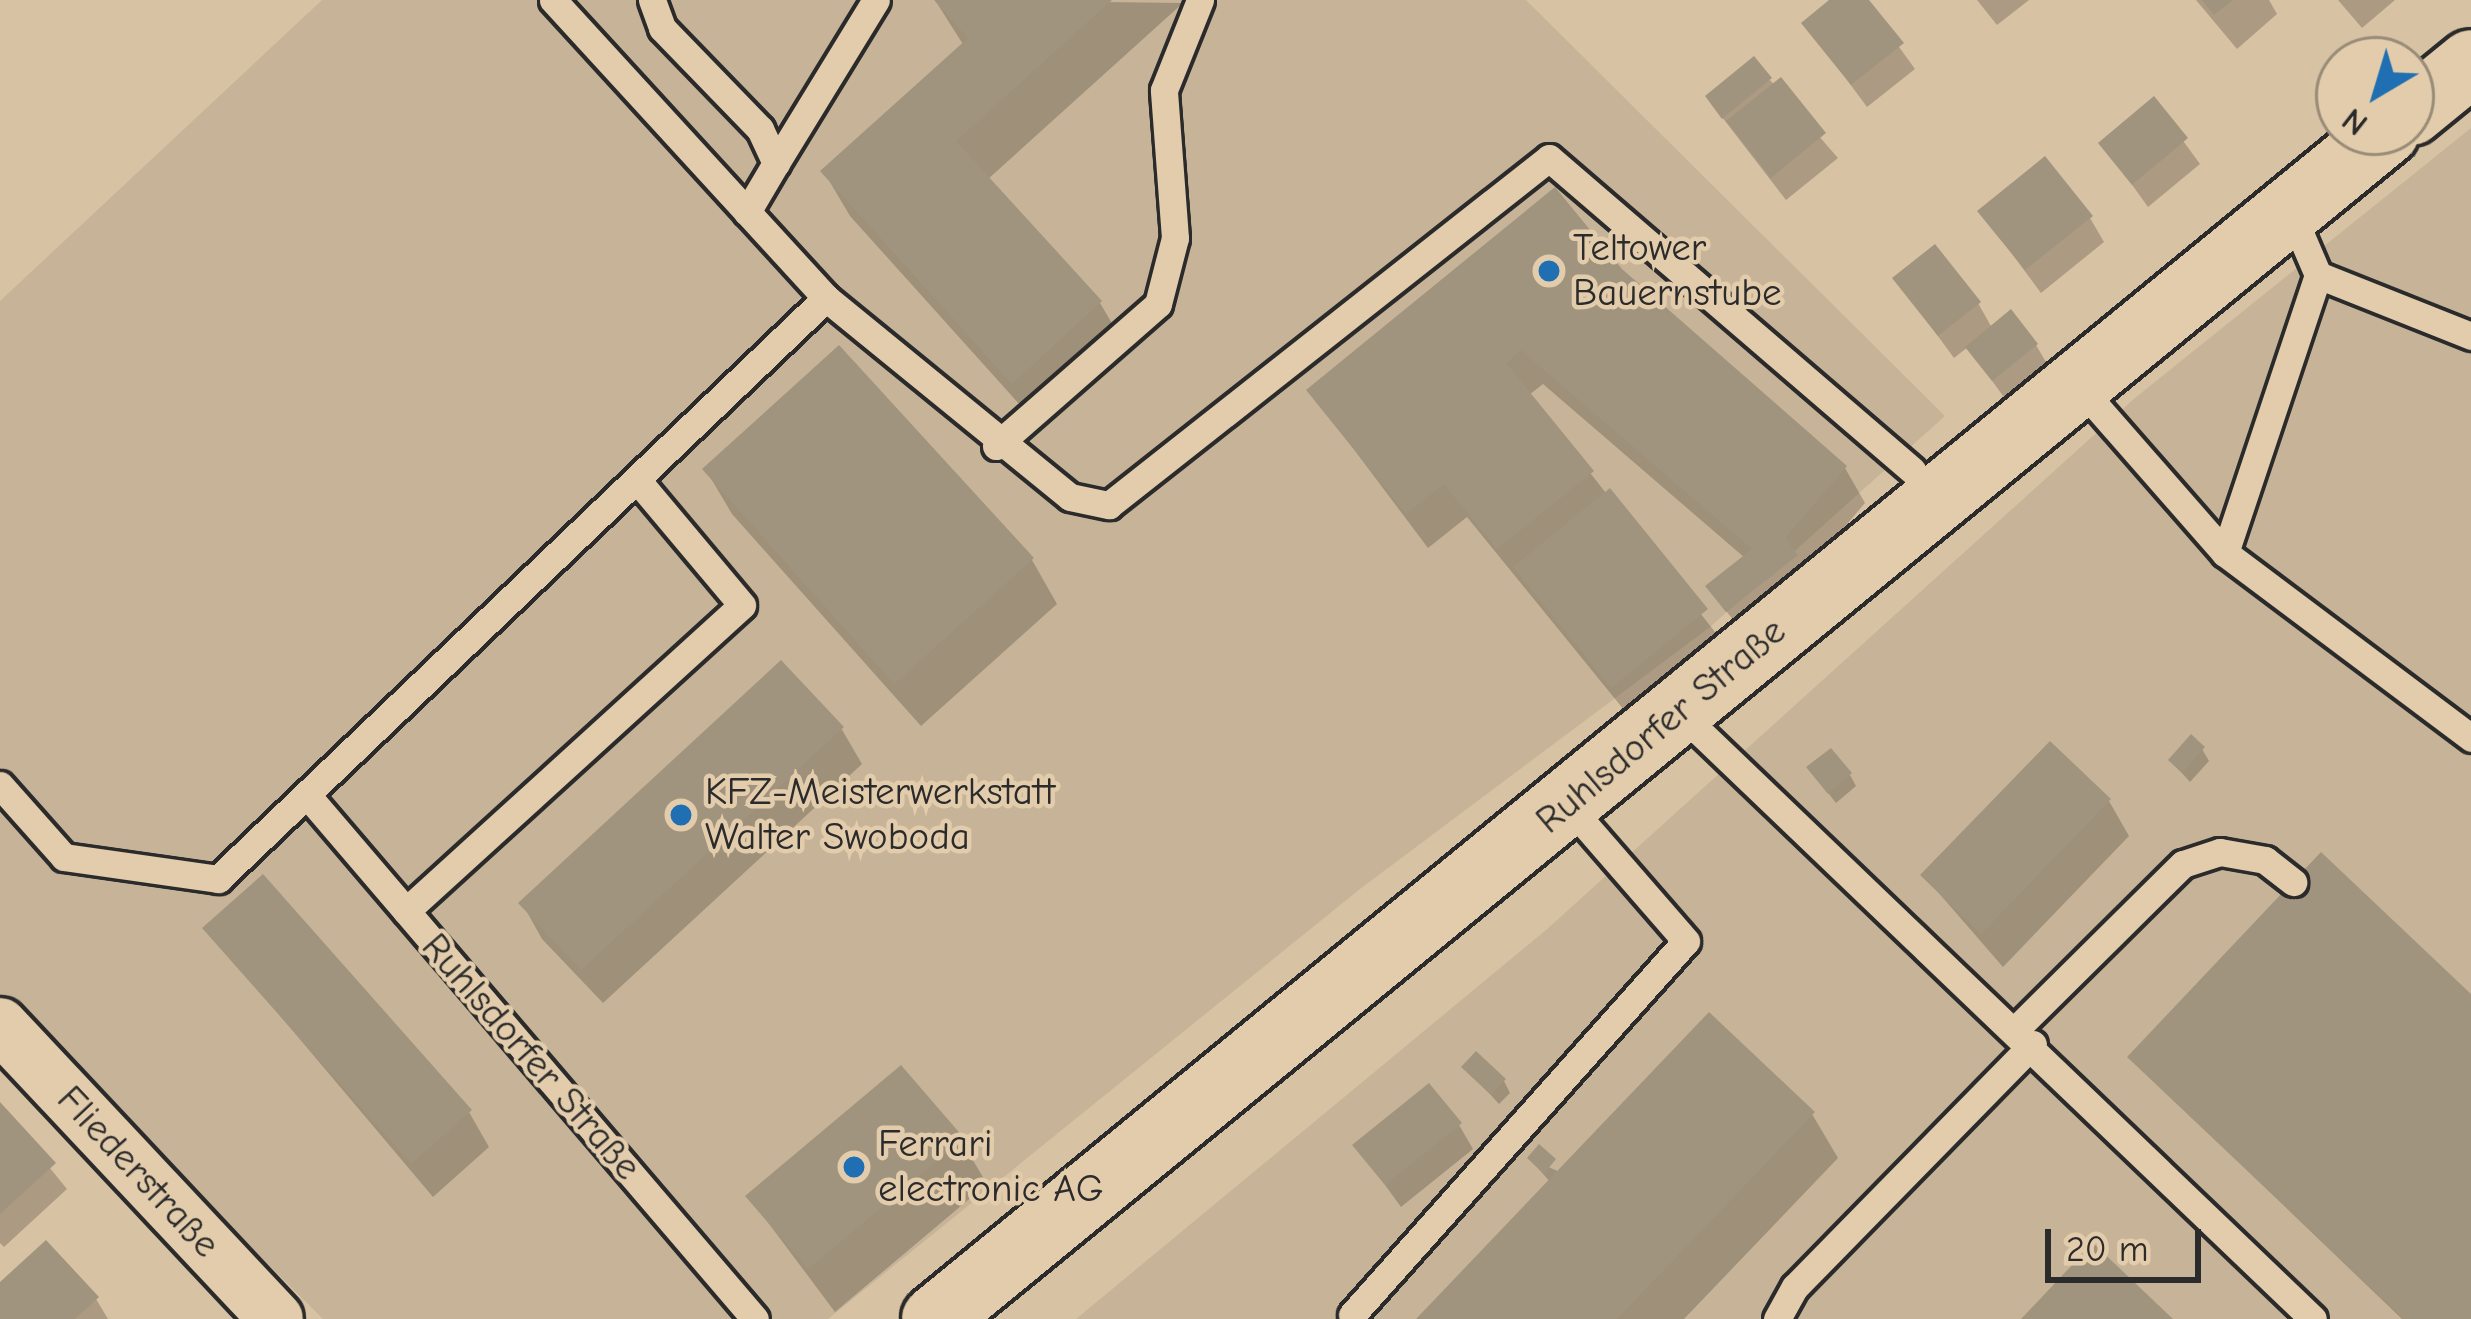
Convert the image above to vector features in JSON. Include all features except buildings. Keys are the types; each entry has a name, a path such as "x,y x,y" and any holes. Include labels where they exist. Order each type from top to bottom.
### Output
{"main road":[{"path":"2435,92 2471,63"},
{"name":"Ruhlsdorfer Straße","path":"935,1319 2356,156"}],"street":[{"name":"Fliederstraße","path":"0,1025 276,1319"}],"lane":[{"path":"553,0 826,298 996,446 1070,497 1109,505 1550,158 1912,470"},
{"path":"652,0 662,28 760,129 776,163"},
{"path":"747,212 876,0"},
{"path":"996,446 1158,304 1175,238 1164,90 1200,0"},
{"path":"2224,553 2318,275 2290,210"},
{"path":"2318,275 2471,336"},
{"path":"0,785 64,857 218,879 826,298"},
{"path":"2076,383 2224,553 2471,738"},
{"path":"406,911 742,605 637,480"},
{"path":"1680,712 2025,1036 2313,1319"},
{"name":"Ruhlsdorfer Straße","path":"307,795 754,1319"},
{"path":"1352,1315 1686,940 1567,804"},
{"path":"1777,1319 1796,1287 2183,864 2221,853 2265,860 2293,881"}],"shaded area":[{"path":"322,0 1526,0 1945,416 1710,627 1360,889 828,1319 323,1319 0,998 0,301"},
{"path":"2471,128 2471,1319 1076,1319 1546,930 2135,398"}],"place":[{"name":"Teltower Bauernstube","path":"1549,271"},
{"name":"KFZ-Meisterwerkstatt Walter Swoboda","path":"681,815"},
{"name":"Ferrari electronic AG","path":"854,1167"}]}
